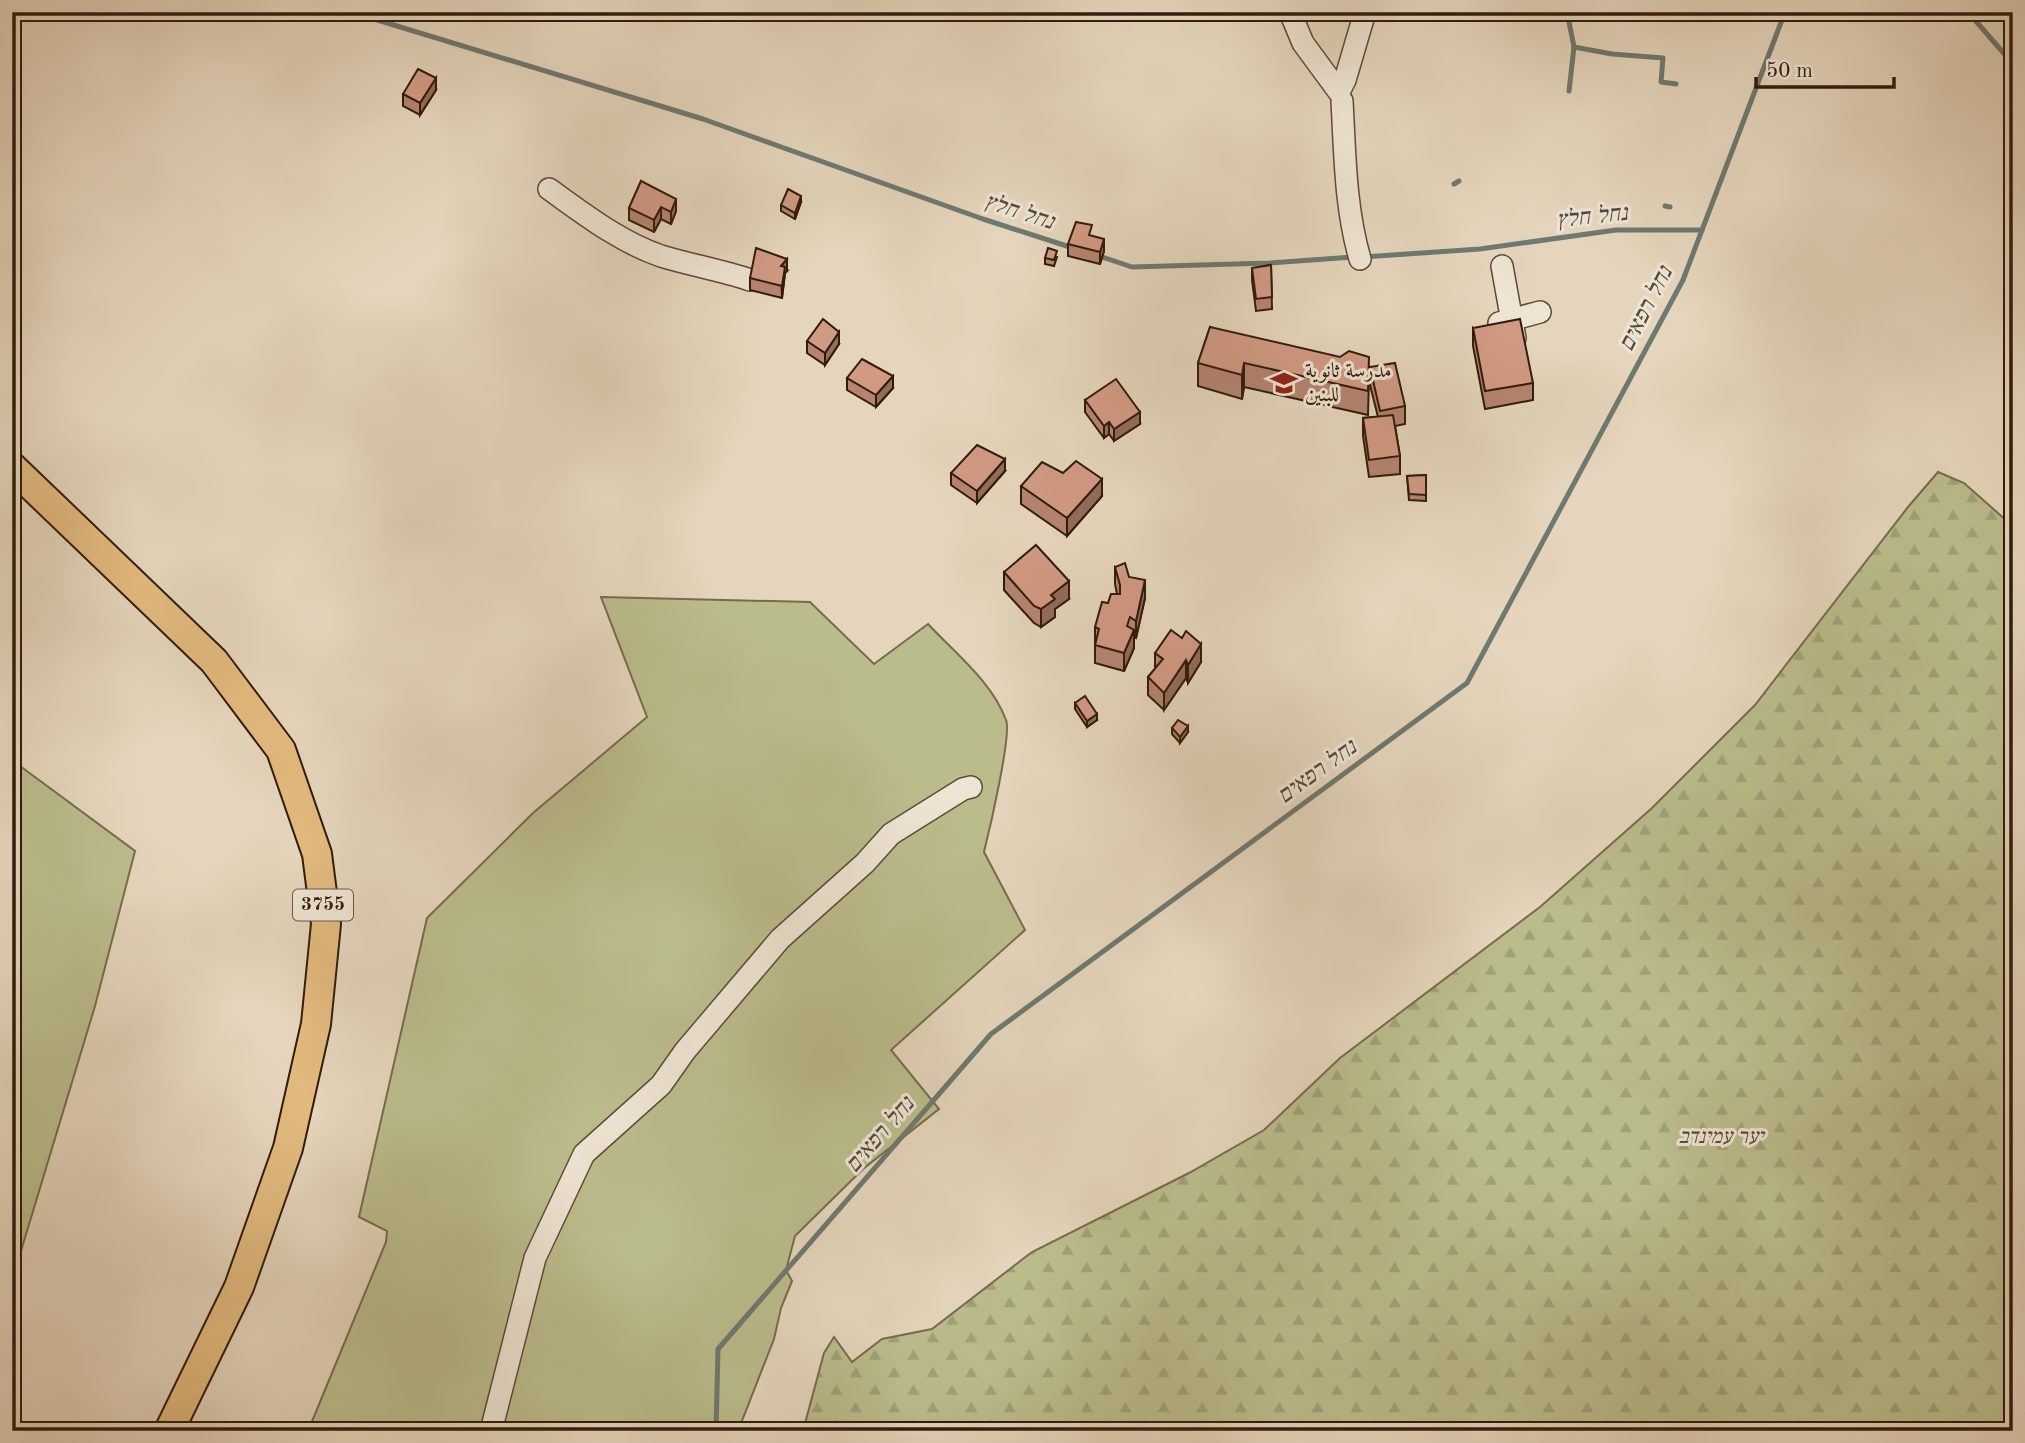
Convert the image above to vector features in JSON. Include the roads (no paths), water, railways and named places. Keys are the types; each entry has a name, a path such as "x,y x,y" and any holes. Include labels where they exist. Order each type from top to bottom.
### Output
{"main road":[{"name":"3755","path":"12,467 214,661 281,750 317,854 326,924 317,1024 288,1148 239,1287 169,1431"}],"street":[{"path":"1290,12 1303,43 1339,92 1345,80 1364,12"},
{"path":"1342,101 1345,180 1352,232 1360,259"},
{"path":"549,189 630,243 660,256 750,281"},
{"path":"1502,266 1513,329"},
{"path":"1486,327 1513,329 1540,312"},
{"path":"491,1431 535,1258 584,1154 661,1085 685,1051 780,939 813,907 865,863 891,834 963,789 971,787"}],"waterway":[{"name":"נחל חלץ","path":"351,12 703,119 983,219 1073,248"},
{"path":"1567,12 1574,47 1569,91"},
{"name":"נחל רפאים","path":"716,1431 718,1349 991,1034 1467,683 1683,280 1785,12"},
{"name":"נחל רפאים","path":"1968,12 2013,64"},
{"path":"1574,47 1612,54 1663,58 1661,82 1676,84"},
{"path":"1454,184 1459,181"},
{"path":"1665,206 1670,207"},
{"name":"נחל חלץ","path":"1363,257 1480,249 1616,230 1702,230"},
{"name":"נחל חלץ","path":"1096,255 1132,267 1269,263 1353,257"}],"place":[{"name":"مدرسة ثانوية للبنين","path":"1284,383"}],"park label":[{"name":"יער עמינדב","path":"1721,1137"}]}
